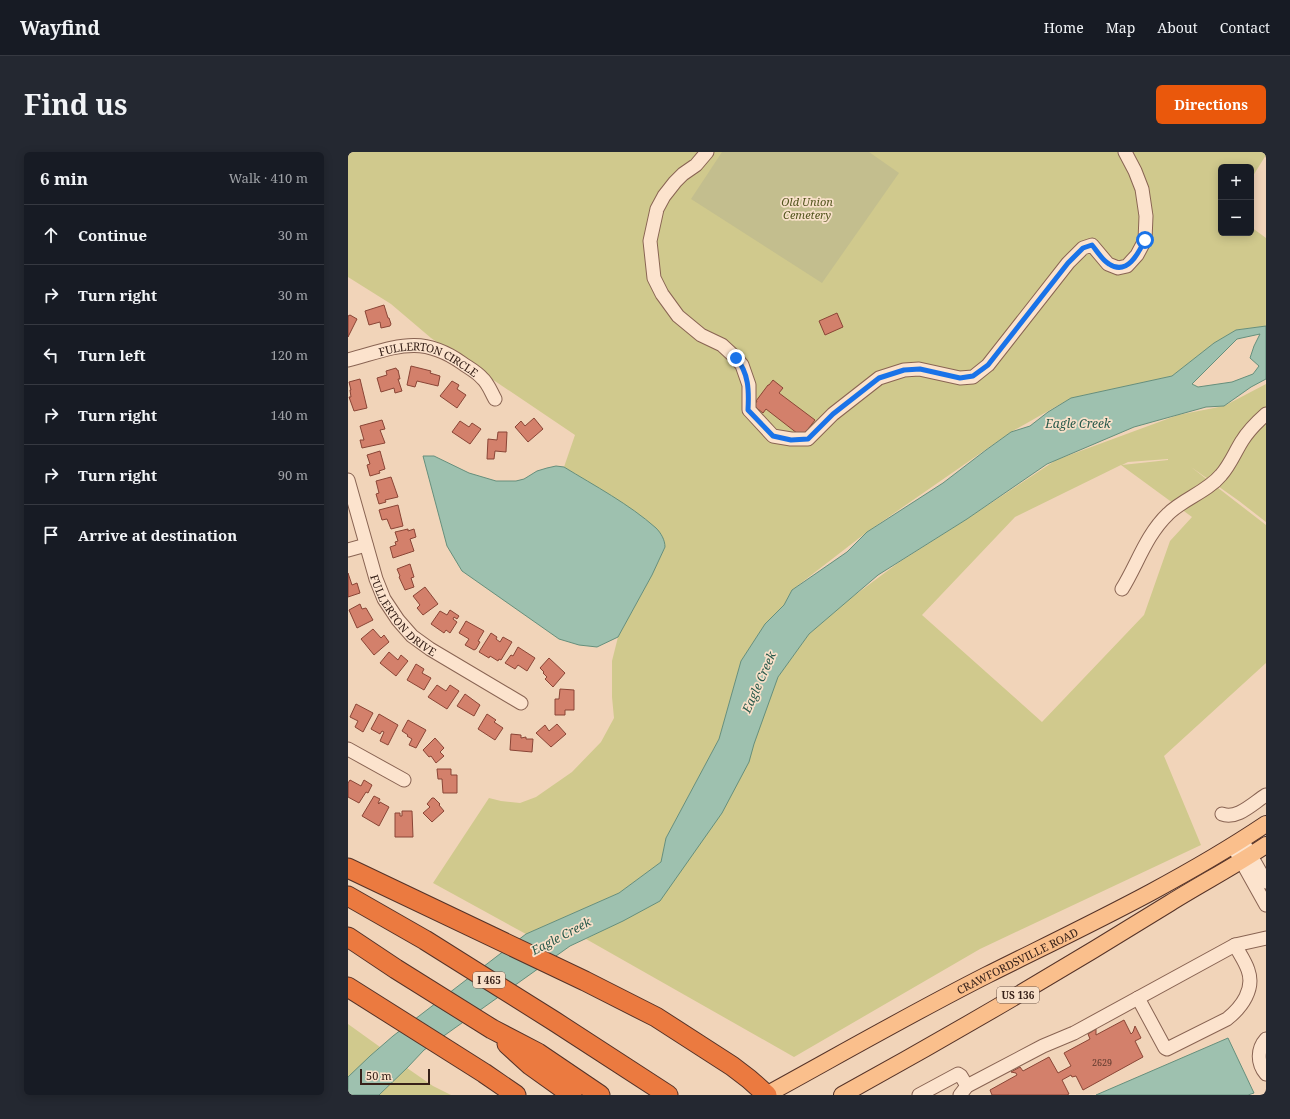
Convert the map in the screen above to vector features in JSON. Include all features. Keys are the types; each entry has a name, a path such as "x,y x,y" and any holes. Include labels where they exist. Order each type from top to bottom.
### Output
{"highway":[{"path":"348,868 585,981 656,1017 732,1066 750,1079 767,1095"},
{"name":"I 465","path":"348,896 425,940 668,1095"},
{"path":"348,937 492,1029 538,1053 600,1095"},
{"path":"355,992 484,1073 516,1095"},
{"path":"492,1029 530,1065 572,1095"}],"main road":[{"name":"CRAWFORDSVILLE ROAD","path":"767,1095 926,1006 1171,882 1266,824"},
{"name":"US 136","path":"842,1095 952,1034 1266,845"}],"street":[{"path":"707,152 696,165 675,182 664,196 657,209 650,241 654,278 662,294 678,316 702,335 722,345 742,365 749,385 748,410 773,436 791,440 808,439 833,414 879,378 904,370 920,369 960,378 973,376 988,365 1068,263 1083,248 1092,245 1108,264 1118,268 1127,266 1137,256 1145,240 1146,216 1142,190 1135,171 1125,152"},
{"name":"FULLERTON CIRCLE","path":"348,360 405,345 431,347 451,355 483,378 495,399"},
{"path":"1122,589 1152,533 1161,522 1175,508 1221,476 1242,441 1266,414"},
{"name":"FULLERTON DRIVE","path":"348,480 380,591 390,610 406,630 430,649 521,703"},
{"path":"348,550 366,545"},
{"path":"348,749 404,780"},
{"path":"1222,814 1230,816 1238,814 1266,795"},
{"path":"1237,843 1246,858 1266,905"},
{"path":"1246,858 1266,882"},
{"path":"919,1095 958,1074 961,1076 964,1090 1043,1046 1074,1033 1235,945 1266,938"},
{"path":"1138,998 1165,1048 1167,1049 1227,1019 1235,1013 1246,999 1250,983 1248,968 1235,945"},
{"path":"1266,1039 1260,1050 1259,1057 1262,1068 1266,1074"}],"green space":[{"path":"348,152 1266,152 1266,155 1254,174 1254,164 1218,164 1218,236 1254,236 1254,229 1266,238 1266,326 1236,330 1214,343 1172,376 1071,398 1011,432 867,532 792,590 784,605 765,624 741,661 719,739 666,838 661,862 619,893 526,934 433,883 489,798 520,803 536,797 572,772 601,742 614,718 612,697 612,661 618,637 652,575 665,547 628,507 564,467 575,435 431,338 391,304 348,277"},
{"name":"Old Union Cemetery","path":"722,152 869,152 899,173 822,283 691,199"},
{"path":"1266,384 1266,522 1191,467 1266,525 1266,663 1164,756 1201,845 980,949 794,1057 586,939 660,901 778,677 809,634 851,598 898,563 1056,460 1178,415 1224,406","holes":["1168,460 1122,465 1128,462","1121,465 1192,517 1170,541 1144,615 1042,722 922,615 1015,517"]},
{"path":"348,1024 380,1047 348,1078"},
{"path":"407,1068 433,1086 451,1095 379,1095"}],"water":[{"name":"Eagle Creek","path":"1266,326 1266,379 1251,387 1224,406 1206,407 1134,427 1047,464 967,519 878,575 809,634 778,677 749,762 722,813 660,901 623,921 570,946 424,1050 379,1095 348,1095 348,1077 370,1056 393,1036 526,934 619,893 661,862 666,838 719,739 741,661 765,624 784,605 792,590 847,552 867,532 943,483 1011,432 1030,426 1048,412 1071,398 1172,376 1214,343 1236,330","holes":["1260,334 1250,358 1259,366 1253,374 1232,382 1198,387 1192,384 1237,339"]},
{"path":"423,456 434,456 469,473 496,481 516,481 524,479 537,471 547,468 556,466 564,467 623,503 656,528 660,532 665,547 652,575 618,637 597,647 579,645 559,639 462,571 447,546"},
{"path":"1228,1038 1254,1093 1248,1095 1096,1095"}],"building":[{"path":"384,305 391,324 390,326 381,328 380,322 369,325 365,311"},
{"path":"837,313 843,327 825,335 819,321"},
{"path":"350,315 357,319 348,337 348,316"},
{"path":"411,366 431,371 430,373 440,376 438,386 417,381 415,387 407,385"},
{"path":"396,368 398,370 400,379 398,379 402,391 395,393 394,388 381,392 377,378 387,375 386,371"},
{"path":"360,379 367,408 354,411 349,397 351,397 351,390 349,382"},
{"path":"773,380 783,388 779,393 815,420 802,437 766,409 763,413 754,406 756,401"},
{"path":"452,381 459,385 457,389 466,395 457,408 440,396"},
{"path":"534,418 543,429 528,442 515,427 521,421 525,426"},
{"path":"382,420 385,429 380,430 385,443 362,448 360,440 364,440 360,426"},
{"path":"460,421 469,427 472,423 481,429 470,444 452,432"},
{"path":"498,432 507,432 506,452 495,451 494,459 487,459 488,439 497,440"},
{"path":"380,451 385,469 379,471 380,473 370,476 367,465 370,464 367,455"},
{"path":"391,477 398,497 385,500 386,502 379,504 376,494 379,493 376,481"},
{"path":"398,505 403,526 391,529 387,519 382,520 379,510"},
{"path":"408,529 408,531 414,529 416,537 410,539 414,551 393,558 390,547 396,545 395,542 398,541 395,532"},
{"path":"410,564 414,577 411,578 414,587 405,590 397,569"},
{"path":"348,573 352,585 357,583 360,593 348,597"},
{"path":"425,587 438,604 423,615 417,608 420,605 413,596"},
{"path":"360,604 362,609 366,608 373,620 357,628 349,610"},
{"path":"450,610 459,616 457,619 454,617 453,619 457,622 450,633 446,630 444,633 431,624 440,611 447,615"},
{"path":"466,621 484,631 478,641 480,642 474,650 465,645 469,639 459,633"},
{"path":"373,629 381,638 384,635 389,642 374,655 361,639"},
{"path":"491,633 497,637 496,639 500,642 503,637 512,642 501,660 499,659 498,661 479,652"},
{"path":"518,647 535,658 527,671 518,665 515,669 505,663 511,655 513,656"},
{"path":"389,652 398,660 401,655 408,661 396,676 380,663"},
{"path":"549,658 565,673 553,687 545,679 547,677 540,668"},
{"path":"416,664 424,669 422,673 431,678 424,690 407,680"},
{"path":"437,685 446,691 450,685 459,691 447,709 428,697"},
{"path":"560,689 574,690 574,710 565,710 565,715 555,715 555,699 559,699"},
{"path":"465,694 480,705 474,716 457,706"},
{"path":"356,704 373,713 363,732 355,727 358,721 350,717"},
{"path":"379,714 398,725 388,745 380,741 384,732 382,731 380,734 371,729"},
{"path":"487,714 496,720 494,722 503,728 495,740 478,729"},
{"path":"408,720 426,730 416,748 409,745 412,739 402,731"},
{"path":"557,724 566,734 551,747 536,733 545,725 549,731"},
{"path":"511,734 521,735 521,738 526,737 526,739 533,739 532,752 510,750"},
{"path":"435,738 444,748 440,752 444,756 436,763 431,756 429,757 423,750"},
{"path":"437,769 451,769 451,775 457,775 457,793 443,793 442,779 438,779"},
{"path":"350,780 361,786 364,780 372,785 368,793 366,792 359,803 348,797 348,783"},
{"path":"374,796 380,799 379,804 380,802 389,807 379,826 362,816"},
{"path":"432,798 440,804 439,805 444,811 432,822 423,813 430,807 427,804"},
{"path":"402,811 412,811 413,837 395,837 395,813 400,813 400,816 402,816"},
{"path":"1124,1020 1131,1034 1135,1026 1141,1038 1135,1041 1143,1057 1083,1090 1076,1076 1072,1077 1071,1075 1062,1080 1069,1094 1067,1095 992,1095 990,1090 1017,1075 1016,1073 1011,1072 1020,1067 1023,1071 1049,1057 1058,1073 1071,1066 1064,1053 1090,1039 1088,1034 1096,1029 1096,1035"}],"route":[{"path":"736,358 742,365 749,385 748,410 773,436 791,440 808,439 833,414 879,378 904,370 920,369 960,378 973,376 988,365 1068,263 1083,248 1092,245 1108,264 1118,268 1127,266 1137,256 1145,240"}]}
